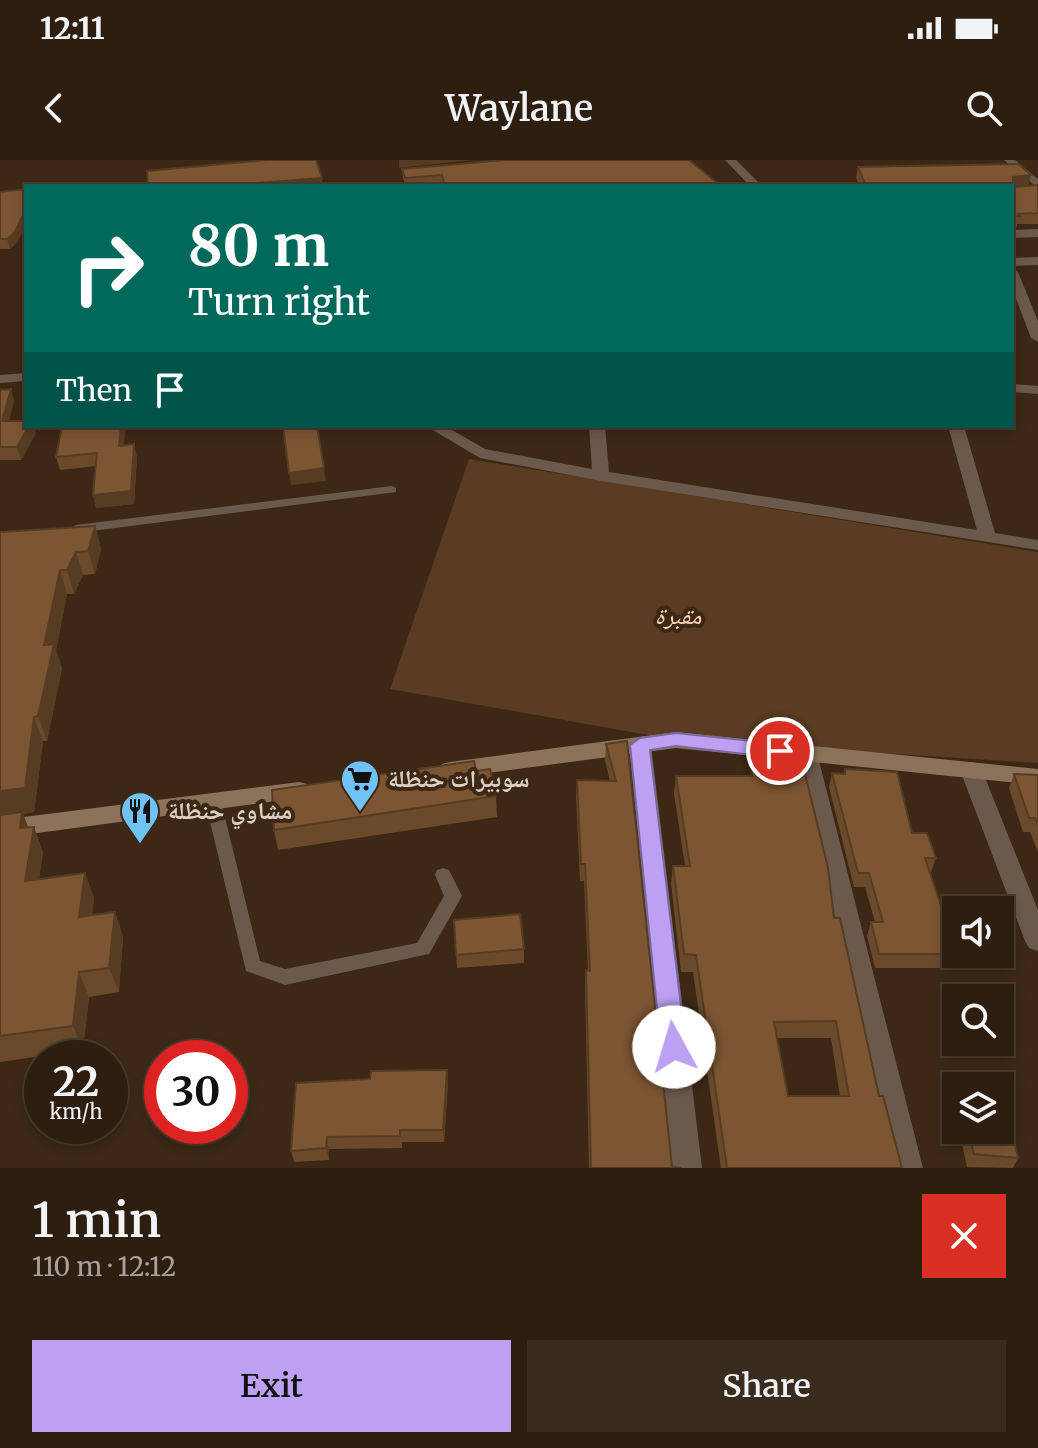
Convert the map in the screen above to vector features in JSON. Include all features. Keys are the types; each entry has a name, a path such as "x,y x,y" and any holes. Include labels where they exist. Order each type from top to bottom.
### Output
{"street":[{"path":"730,160 754,184"},
{"path":"1009,160 1034,189"},
{"path":"1014,234 1038,233"},
{"path":"1014,262 1038,261"},
{"path":"1018,276 1033,312 1038,338"},
{"path":"0,379 24,377"},
{"path":"1014,388 1038,390"},
{"path":"437,428 480,453 601,476 1038,545"},
{"path":"597,428 601,476"},
{"path":"957,428 987,535"},
{"path":"434,772 676,740 1038,777"},
{"path":"640,745 687,1168"},
{"path":"806,753 908,1168"},
{"path":"971,770 1038,941"},
{"path":"0,829 324,787"}],"lane":[{"path":"63,530 392,490"},
{"path":"213,801 252,966 285,977 423,949 453,896 443,875"}],"green space":[{"name":"مقبرة","path":"469,459 1038,552 1038,763 676,740 390,689"}],"building":[{"path":"267,160 316,160 322,178 246,184 148,184 147,171"},
{"path":"505,160 689,160 719,184 444,184 442,175 405,178 402,169"},
{"path":"1019,164 1031,175 1013,177 1013,184 865,184 858,167"},
{"path":"1038,185 1038,213 1018,214 1020,216 1014,216 1014,187"},
{"path":"24,189 24,214 14,233 7,239 0,239 0,192"},
{"path":"11,389 2,421 24,421 24,428 28,428 17,447 0,447 0,390"},
{"path":"62,428 121,428 119,446 134,444 131,491 93,495 97,453 56,457"},
{"path":"283,428 317,428 324,468 289,473"},
{"path":"95,526 88,551 76,552 67,570 60,570 44,645 54,644 38,716 34,717 25,788 0,791 0,532"},
{"path":"627,741 672,1167 681,1168 591,1168 586,970 590,971 577,780 616,781 606,744"},
{"path":"474,761 476,771 490,769 496,796 274,830 272,790"},
{"path":"751,769 804,770 828,868 834,918 840,918 879,1096 883,1096 902,1168 727,1168 696,955 684,954 673,866 690,866 676,776 752,776","holes":["836,1021 849,1096 788,1096 774,1022"]},
{"path":"845,769 897,772 912,833 927,833 936,858 925,858 942,909 942,954 879,954 871,922 883,922 869,873 858,873 832,773 845,774"},
{"path":"1014,774 1038,775 1038,824 1035,818 1029,818"},
{"path":"22,812 20,828 34,827 25,881 85,873 79,917 115,912 109,968 79,972 73,1026 0,1036 0,815"},
{"path":"520,914 524,949 456,955 454,920"},
{"path":"447,1070 443,1130 400,1130 400,1136 327,1137 326,1148 291,1151 296,1083 370,1079 371,1071"},
{"path":"1014,1140 1018,1158 974,1154 972,1144 1014,1144"}],"place":[{"name":"سوبيرات حنظلة","path":"360,813"},
{"name":"مشاوي حنظلة","path":"140,845"}],"route":[{"path":"674,1047 640,745 676,740 780,751"}]}
